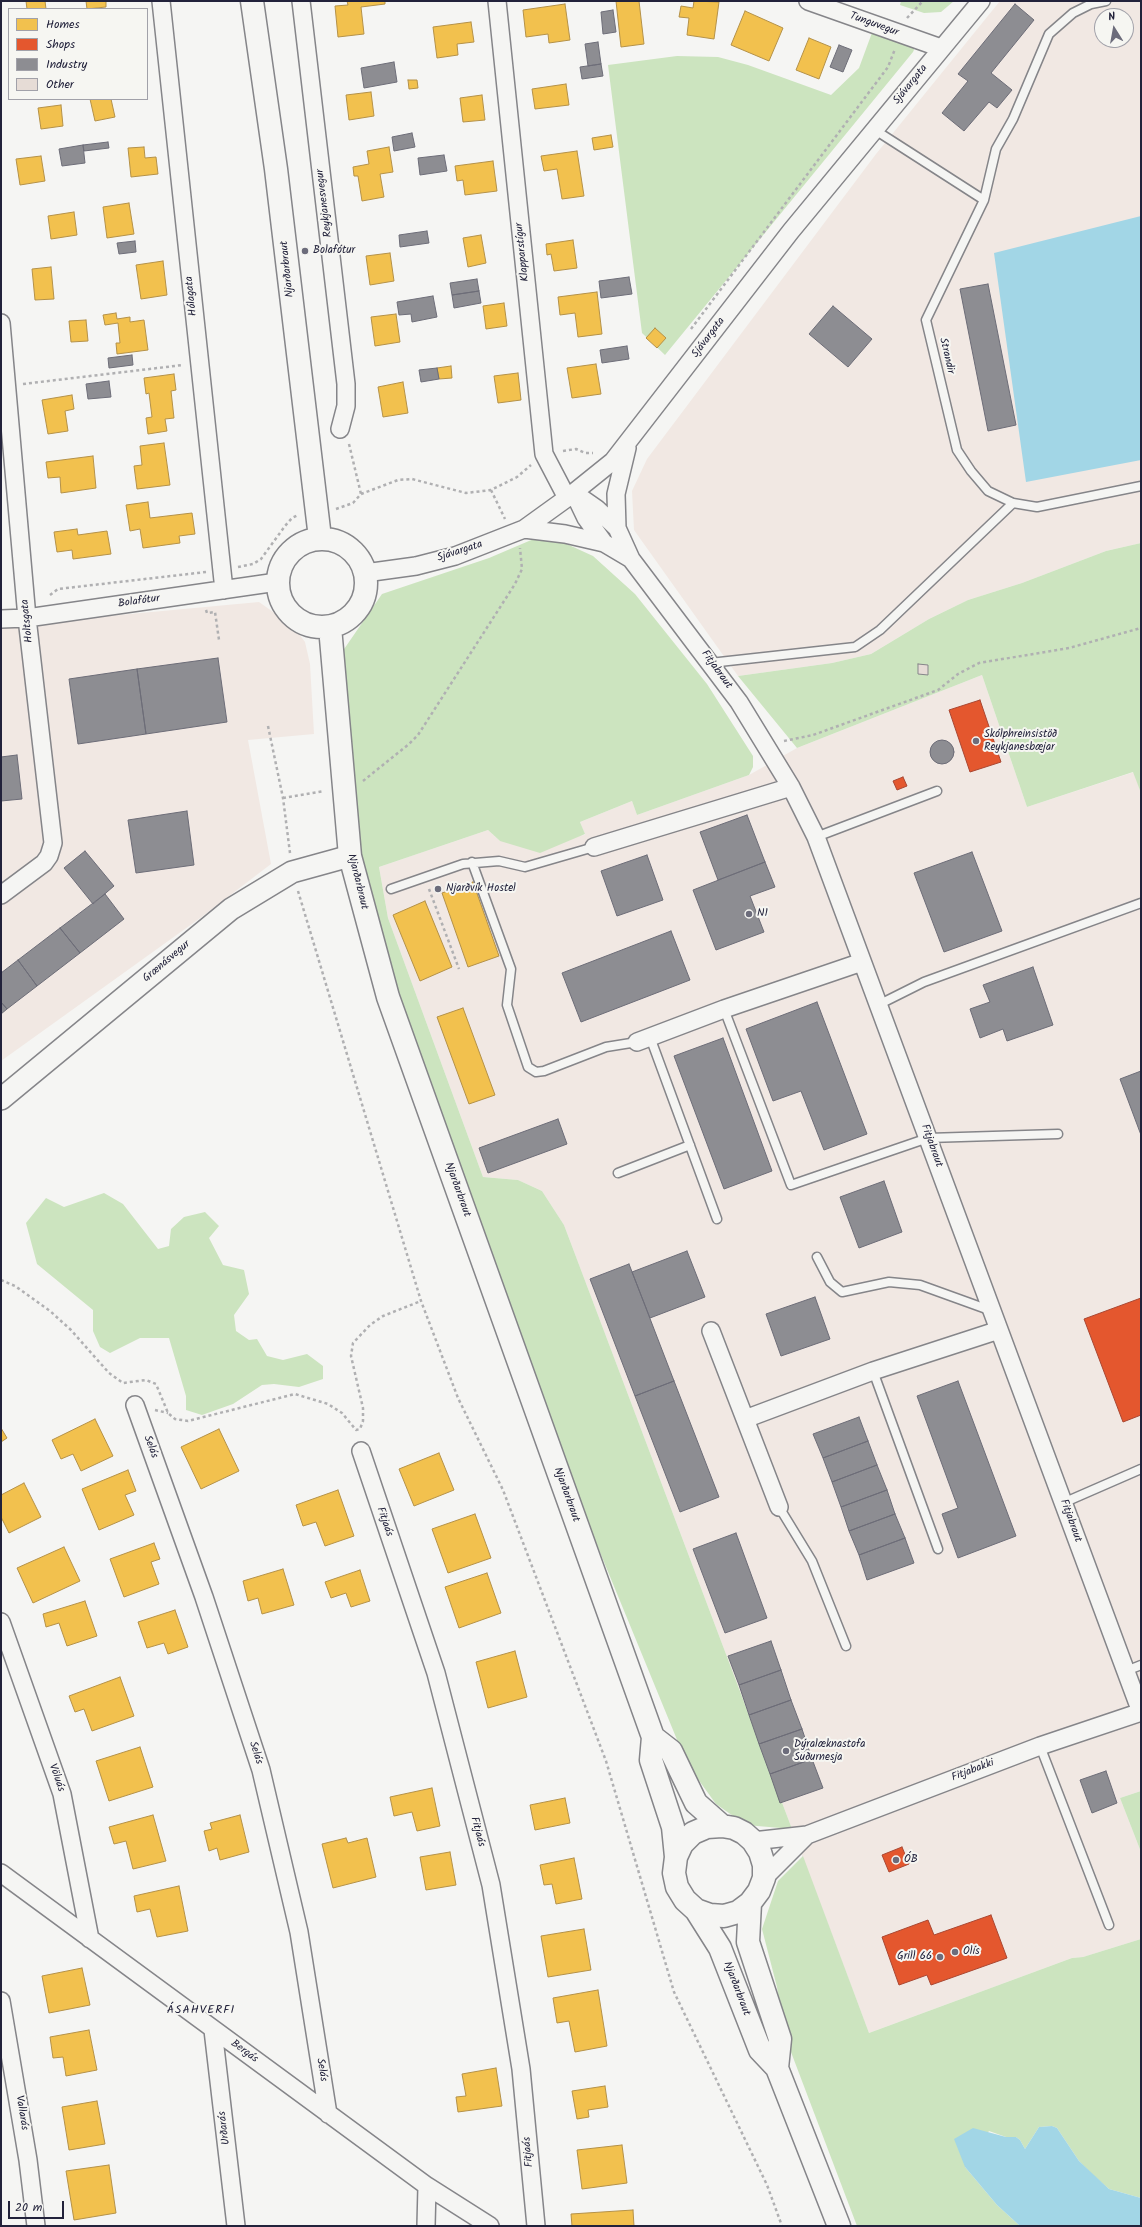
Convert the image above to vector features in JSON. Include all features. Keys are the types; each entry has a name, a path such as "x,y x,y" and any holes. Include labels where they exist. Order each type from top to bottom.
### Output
{"main road":[{"name":"Njarðarbraut","path":"252,1 276,169 320,538"},
{"path":"320,538 332,539 344,543 361,561 365,573 366,587 358,607 343,622 330,627 310,625 293,617 284,607 279,595 277,582 279,569 285,557 294,547 306,541 320,538"},
{"name":"Njarðarbraut","path":"330,627 350,856 388,997 653,1737 651,1760 673,1827 676,1857 674,1873 677,1887 685,1900 696,1910 720,1948 760,2050 777,2068 839,2226"},
{"name":"Njarðarbraut","path":"653,1737 671,1751 696,1803 722,1826"},
{"name":"Njarðarbraut","path":"676,1857 682,1844 693,1833 707,1827 722,1826 744,1833 753,1841"},
{"path":"753,1841 760,1852 764,1865 764,1878"},
{"name":"Njarðarbraut","path":"696,1910 710,1915 724,1916 738,1912 750,1903 759,1891 764,1878"},
{"name":"Njarðarbraut","path":"750,1903 748,1942 780,2039 777,2068"}],"street":[{"name":"Hólagata","path":"161,1 224,590"},
{"name":"Reykjanesvegur","path":"302,1 346,384 346,406 340,428"},
{"name":"Klapparstígur","path":"497,1 544,454 571,496"},
{"name":"Tunguvegur","path":"808,1 941,48"},
{"name":"Sjávargata","path":"365,573 416,566 455,556 518,531 571,496 613,461 629,443 791,231 980,1"},
{"name":"Holtsgata","path":"1,323 6,386 5,413 52,843 49,856 44,862 1,895"},
{"name":"Fitjabraut","path":"617,528 616,494 629,443"},
{"name":"Fitjabraut","path":"571,496 597,509 617,528 631,559 739,702 766,743 791,787 816,837 1063,1502 1133,1668 1141,1712"},
{"name":"Fitjabraut","path":"571,496 604,543"},
{"name":"Fitjabraut","path":"518,531 565,534 604,543 631,559"},
{"name":"Bolafótur","path":"1,619 27,618 277,582"},
{"path":"594,847 791,787"},
{"name":"Grænásvegur","path":"1,1098 231,909 292,872 350,856"},
{"path":"644,1040 724,1009 862,962"},
{"path":"745,1419 873,1371 999,1330"},
{"path":"711,1331 779,1507"},
{"name":"Selás","path":"135,1405 204,1597 261,1770 299,1932 328,2114"},
{"name":"Fitjaás","path":"360,1452 436,1673 491,1885 521,2070 536,2226"},
{"name":"Völuás","path":"1,1622 62,1794 90,1939"},
{"name":"Fitjabakki","path":"753,1841 807,1835 1040,1746 1141,1712"},
{"name":"Fitjabakki","path":"764,1878 807,1835"},
{"name":"Bergás","path":"1,1873 427,2186 490,2226"},
{"name":"Vallarás","path":"1,2001 28,2160 36,2226"},
{"name":"Urðarás","path":"213,2030 236,2226"},
{"path":"426,2226 427,2186"}],"lane":[{"name":"Strandir","path":"1106,1 1091,4 1072,13 1048,34 1013,119 996,149 984,200 926,320 957,450 971,471 988,491 1013,503 1038,507 1141,486"},
{"path":"875,130 984,200"},
{"path":"710,663 855,647 880,630 1013,503"},
{"path":"816,837 937,791"},
{"path":"391,889 472,862 499,861 525,867 594,847"},
{"path":"472,862 512,969 507,1005 528,1067 536,1072 544,1071 606,1047 644,1040 690,1145 717,1219"},
{"path":"878,1005 924,982 1141,903"},
{"path":"724,1009 791,1185 928,1138 1058,1134"},
{"path":"618,1173 690,1145"},
{"path":"817,1257 830,1282 842,1292 889,1282 920,1285 992,1312"},
{"path":"873,1371 938,1549"},
{"path":"1063,1502 1141,1469"},
{"path":"779,1507 812,1561 846,1646"},
{"path":"1040,1746 1109,1925"}],"path":[{"path":"6,386 200,363"},
{"path":"283,798 357,785 409,744 418,735 516,584 522,569 522,551 518,531 491,490"},
{"path":"766,743 813,735 938,690 962,671 979,663 1069,648 1141,628"},
{"path":"268,726 283,798 292,872 421,1301 458,1398 503,1490 606,1761 674,1992 767,2185 782,2226"},
{"path":"424,877 459,968"},
{"path":"1,1280 15,1286 50,1311 71,1330 109,1373 123,1383 146,1380 156,1384 168,1413 175,1419 188,1421 295,1394 328,1404 342,1413 356,1430 360,1429 363,1421 363,1408 351,1356 353,1343 370,1325 383,1316 421,1301"}],"shaded area":[{"path":"1000,1 1141,1 1141,543 1106,551 1022,583 968,600 929,619 871,654 832,663 738,676 634,530 632,491 647,459 876,154"},
{"path":"259,602 293,626 305,642 310,664 314,734 248,740 271,864 203,916 1,1061 1,626"},
{"path":"982,675 1027,807 1134,772 1141,793 1141,1791 1120,1798 1141,1852 1141,1939 1083,1957 1072,1958 869,2033 564,1225 542,1191 518,1180 483,1177 388,918 379,867 488,830 500,841 585,835 580,822 632,801 637,815 749,775 797,748"}],"green space":[{"path":"901,1 954,1 941,12 924,13 900,5"},
{"path":"873,30 917,43 913,52 665,355 642,333 608,65 677,56 718,57 748,65 831,95 859,68"},
{"path":"536,538 558,540 593,556 635,594 707,684 753,756 753,767 749,775 637,815 632,801 580,822 585,834 540,853 500,841 488,830 379,867 388,918 483,1177 518,1180 542,1191 564,1225 792,1829 746,1825 716,1804 687,1764 581,1506 395,993 360,861 340,655 382,594 489,558"},
{"path":"1141,543 1141,793 1133,772 1027,807 982,675 797,748 738,676 832,663 871,654 929,619 968,600 1022,583 1106,551"},
{"path":"104,1193 123,1204 158,1249 169,1246 171,1229 184,1217 205,1212 219,1226 209,1238 223,1265 244,1270 249,1294 234,1315 236,1331 249,1340 257,1339 267,1356 283,1360 307,1354 323,1366 323,1379 299,1387 274,1384 262,1385 233,1404 202,1415 186,1410 186,1396 169,1338 140,1338 110,1353 100,1347 93,1331 93,1310 37,1264 26,1223 46,1198 64,1207"},
{"path":"1141,1791 1141,1852 1120,1798"},
{"path":"803,1856 869,2033 1072,1958 1083,1957 1141,1939 1141,2198 1109,2189 1079,2161 1057,2128 1052,2126 1039,2127 1025,2149 1020,2140 1016,2137 1006,2137 989,2131 965,2167 997,2205 1020,2226 857,2226 783,2031 777,1987 762,1929 778,1881"}],"water":[{"path":"1141,216 1141,460 1026,482 994,253"},
{"path":"1052,2126 1057,2128 1079,2161 1109,2189 1141,2198 1141,2226 1020,2226 997,2205 965,2167 954,2139 973,2128 1006,2137 1016,2137 1020,2140 1025,2149 1039,2127"}],"building: Homes":[{"path":"26,1 45,1 46,8 27,8"},
{"path":"86,1 106,1 106,7 87,8"},
{"path":"347,1 385,1 385,4 361,7 364,34 338,37 335,6 348,5"},
{"path":"616,1 639,1 644,44 621,47"},
{"path":"694,1 719,2 714,39 687,35 689,18 679,17 681,6 693,8"},
{"path":"565,4 570,40 549,43 548,34 526,37 523,10"},
{"path":"745,11 783,28 769,61 731,45"},
{"path":"471,22 474,42 457,44 458,55 437,58 433,27"},
{"path":"809,38 831,47 819,79 796,70"},
{"path":"408,80 417,80 418,88 409,89"},
{"path":"566,84 569,105 535,109 532,89"},
{"path":"371,92 374,116 349,120 346,95"},
{"path":"482,95 485,120 463,122 460,98"},
{"path":"90,100 111,100 115,117 95,121"},
{"path":"61,105 63,126 41,129 38,108"},
{"path":"611,135 613,147 594,150 592,138"},
{"path":"144,147 145,158 156,157 158,174 131,177 128,148"},
{"path":"389,147 393,172 380,174 384,197 362,201 358,176 354,176 353,167 369,164 367,151"},
{"path":"577,151 584,196 562,199 557,169 544,171 541,156"},
{"path":"41,156 45,181 20,185 16,159"},
{"path":"493,161 497,191 465,195 463,180 457,181 455,166"},
{"path":"129,203 134,234 107,238 103,207"},
{"path":"74,212 77,235 51,239 48,216"},
{"path":"481,235 486,263 468,267 463,238"},
{"path":"573,240 577,268 554,271 551,254 547,255 546,244"},
{"path":"390,253 394,281 370,285 366,256"},
{"path":"163,261 167,295 141,299 136,265"},
{"path":"51,267 54,299 35,300 32,269"},
{"path":"597,292 602,334 578,337 575,313 560,315 558,297"},
{"path":"504,303 507,326 486,329 483,306"},
{"path":"116,313 117,319 130,317 130,322 144,320 148,350 117,354 116,343 120,343 118,323 105,325 103,315"},
{"path":"396,314 400,342 375,346 371,317"},
{"path":"86,320 88,341 71,342 69,321"},
{"path":"655,328 666,338 657,348 646,338"},
{"path":"596,364 601,394 572,398 567,368"},
{"path":"451,366 452,378 439,379 437,368"},
{"path":"518,373 521,400 498,403 494,376"},
{"path":"174,374 176,390 171,391 174,418 165,419 167,431 148,434 146,418 152,417 149,393 146,394 144,378"},
{"path":"403,382 408,413 383,417 378,387"},
{"path":"72,395 74,409 65,411 68,431 48,434 42,400"},
{"path":"164,443 170,485 137,489 134,466 142,465 140,446"},
{"path":"93,456 96,488 61,493 60,477 48,478 46,462"},
{"path":"148,502 150,518 192,513 195,534 179,536 180,543 143,548 140,529 130,531 126,505"},
{"path":"77,529 78,535 107,531 111,554 73,559 72,550 57,552 54,532"},
{"path":"473,882 499,956 468,967 442,893"},
{"path":"425,901 452,967 420,981 393,915"},
{"path":"463,1008 495,1095 469,1104 437,1017"},
{"path":"95,1419 113,1456 81,1471 73,1454 61,1459 52,1440"},
{"path":"1,1428 7,1438 1,1442"},
{"path":"219,1429 239,1471 201,1489 181,1447"},
{"path":"439,1453 454,1490 414,1506 399,1469"},
{"path":"128,1470 136,1491 125,1495 134,1515 99,1530 82,1489"},
{"path":"24,1483 41,1517 9,1533 1,1517 1,1495"},
{"path":"338,1490 354,1536 325,1546 316,1522 303,1526 296,1505"},
{"path":"475,1514 491,1558 448,1573 432,1529"},
{"path":"154,1543 160,1559 151,1562 159,1584 124,1597 110,1559"},
{"path":"64,1547 80,1581 33,1603 17,1568"},
{"path":"283,1569 294,1605 262,1614 258,1598 248,1601 243,1581"},
{"path":"360,1570 370,1601 351,1607 346,1593 331,1598 325,1582"},
{"path":"487,1573 501,1613 459,1628 445,1587"},
{"path":"85,1601 97,1636 67,1646 59,1623 46,1627 43,1614"},
{"path":"175,1610 188,1647 168,1654 164,1643 147,1648 138,1622"},
{"path":"515,1651 527,1697 488,1708 476,1662"},
{"path":"120,1677 134,1716 92,1731 84,1709 75,1712 69,1696"},
{"path":"140,1747 153,1787 109,1801 96,1761"},
{"path":"432,1788 440,1826 417,1831 412,1812 394,1816 390,1797"},
{"path":"565,1798 570,1823 535,1830 530,1805"},
{"path":"153,1815 166,1861 133,1869 126,1841 114,1844 109,1827"},
{"path":"240,1815 249,1852 220,1860 217,1848 209,1851 204,1831 212,1829 210,1823"},
{"path":"346,1838 348,1843 367,1838 376,1877 333,1888 322,1844"},
{"path":"450,1852 456,1885 426,1890 420,1857"},
{"path":"574,1858 582,1899 556,1904 552,1884 544,1885 540,1865"},
{"path":"179,1886 188,1931 157,1937 150,1909 137,1912 134,1896"},
{"path":"584,1929 591,1970 548,1977 541,1936"},
{"path":"82,1968 90,2005 49,2013 42,1976"},
{"path":"598,1990 607,2046 575,2052 569,2021 557,2023 553,1998"},
{"path":"89,2030 97,2070 66,2076 63,2057 53,2058 50,2037"},
{"path":"496,2068 502,2106 458,2112 456,2097 466,2096 462,2074"},
{"path":"605,2086 608,2107 588,2110 589,2117 577,2119 572,2091"},
{"path":"97,2101 105,2144 69,2150 62,2107"},
{"path":"622,2145 627,2183 582,2189 577,2150"},
{"path":"109,2165 116,2213 74,2220 66,2171"},
{"path":"633,2210 634,2226 572,2226 571,2214"}],"building: Shops":[{"name":"Skólphreinsistöð Reykjanesbæjar","path":"980,700 1001,762 970,772 949,710"},
{"path":"903,777 907,786 897,790 893,781"},
{"path":"1141,1298 1141,1415 1123,1422 1084,1319"},
{"path":"902,1847 909,1864 889,1872 882,1855"},
{"path":"991,1915 1007,1958 931,1985 927,1975 899,1985 882,1937 928,1920 934,1935"}],"building: Industry":[{"path":"1015,4 1034,20 991,73 1012,90 997,108 989,102 964,131 942,113 968,81 958,74"},
{"path":"613,10 616,32 603,34 601,12"},
{"path":"598,42 601,64 588,66 585,44"},
{"path":"839,45 852,50 843,72 830,67"},
{"path":"394,62 397,82 364,88 361,68"},
{"path":"601,64 603,76 582,79 580,67"},
{"path":"412,133 415,147 394,151 392,137"},
{"path":"108,142 109,148 84,151 83,145"},
{"path":"83,145 85,163 62,166 59,149"},
{"path":"444,155 447,171 420,175 418,158"},
{"path":"427,231 429,243 400,247 399,235"},
{"path":"135,241 136,252 119,254 117,243"},
{"path":"629,277 632,294 601,298 599,281"},
{"path":"477,279 479,291 452,295 450,283"},
{"path":"988,284 1016,425 988,431 960,289"},
{"path":"479,291 481,303 454,308 452,295"},
{"path":"433,296 437,317 412,322 411,314 399,315 397,302"},
{"path":"833,306 872,339 848,367 809,334"},
{"path":"627,346 629,359 602,363 600,350"},
{"path":"132,355 133,365 109,368 108,358"},
{"path":"437,368 439,379 421,382 419,370"},
{"path":"109,381 111,397 88,399 86,384"},
{"path":"218,658 227,722 146,734 137,669"},
{"path":"137,669 146,734 78,744 69,679"},
{"path":"942,740 950,744 954,752 950,760 942,764 934,760 930,752 934,744"},
{"path":"17,755 22,799 1,801 1,757"},
{"path":"187,811 194,865 136,873 128,820"},
{"path":"747,815 765,862 718,880 700,832"},
{"path":"85,851 114,886 93,904 64,868"},
{"path":"972,852 1002,931 944,952 914,873"},
{"path":"647,855 663,900 617,916 601,871"},
{"path":"765,862 775,887 750,896 764,932 716,950 693,890"},
{"path":"105,894 124,919 80,953 60,928"},
{"path":"60,928 80,953 37,986 18,960"},
{"path":"671,931 690,980 581,1022 562,973"},
{"path":"18,960 37,986 7,1009 1,1002 1,973"},
{"path":"1033,967 1053,1025 1007,1041 1003,1029 980,1038 970,1009 990,1002 983,985"},
{"path":"1,1002 7,1009 1,1014"},
{"path":"817,1002 867,1134 824,1150 801,1091 773,1101 746,1029"},
{"path":"723,1038 772,1171 724,1189 674,1056"},
{"path":"1141,1071 1141,1135 1120,1079"},
{"path":"558,1119 567,1144 488,1173 479,1148"},
{"path":"884,1181 902,1232 859,1248 840,1197"},
{"path":"687,1251 705,1297 650,1318 632,1272"},
{"path":"629,1264 674,1381 635,1396 590,1279"},
{"path":"815,1297 830,1339 781,1356 766,1314"},
{"path":"674,1381 719,1497 680,1512 635,1396"},
{"path":"958,1381 1016,1536 958,1558 942,1514 958,1508 917,1396"},
{"path":"859,1417 868,1441 823,1458 813,1434"},
{"path":"868,1441 877,1465 832,1482 823,1458"},
{"path":"877,1465 887,1490 841,1507 832,1482"},
{"path":"887,1490 895,1514 849,1531 841,1507"},
{"path":"895,1514 905,1538 859,1555 849,1531"},
{"path":"736,1533 767,1618 725,1633 693,1549"},
{"path":"905,1538 914,1563 867,1580 859,1555"},
{"path":"771,1641 781,1670 739,1685 728,1656"},
{"path":"781,1670 791,1700 749,1715 739,1685"},
{"path":"791,1700 802,1729 759,1744 749,1715"},
{"name":"Dýralæknastofa Suðurnesja","path":"802,1729 812,1759 770,1774 759,1744"},
{"path":"812,1759 823,1788 780,1803 770,1774"},
{"path":"1106,1771 1117,1803 1092,1813 1080,1780"}],"building: Other":[{"path":"918,664 928,665 928,675 918,674"}],"place":[{"name":"Bolafótur","path":"305,251"},
{"name":"Skólphreinsistöð Reykjanesbæjar","path":"976,741"},
{"name":"Njarðvík Hostel","path":"438,889"},
{"name":"N1","path":"749,914"},
{"name":"Dýralæknastofa Suðurnesja","path":"786,1751"},
{"name":"ÓB","path":"896,1860"},
{"name":"Olís","path":"955,1952"},
{"name":"Grill 66","path":"940,1957"}],"district":[{"name":"ÁSAHVERFI","path":"201,2011"}]}
